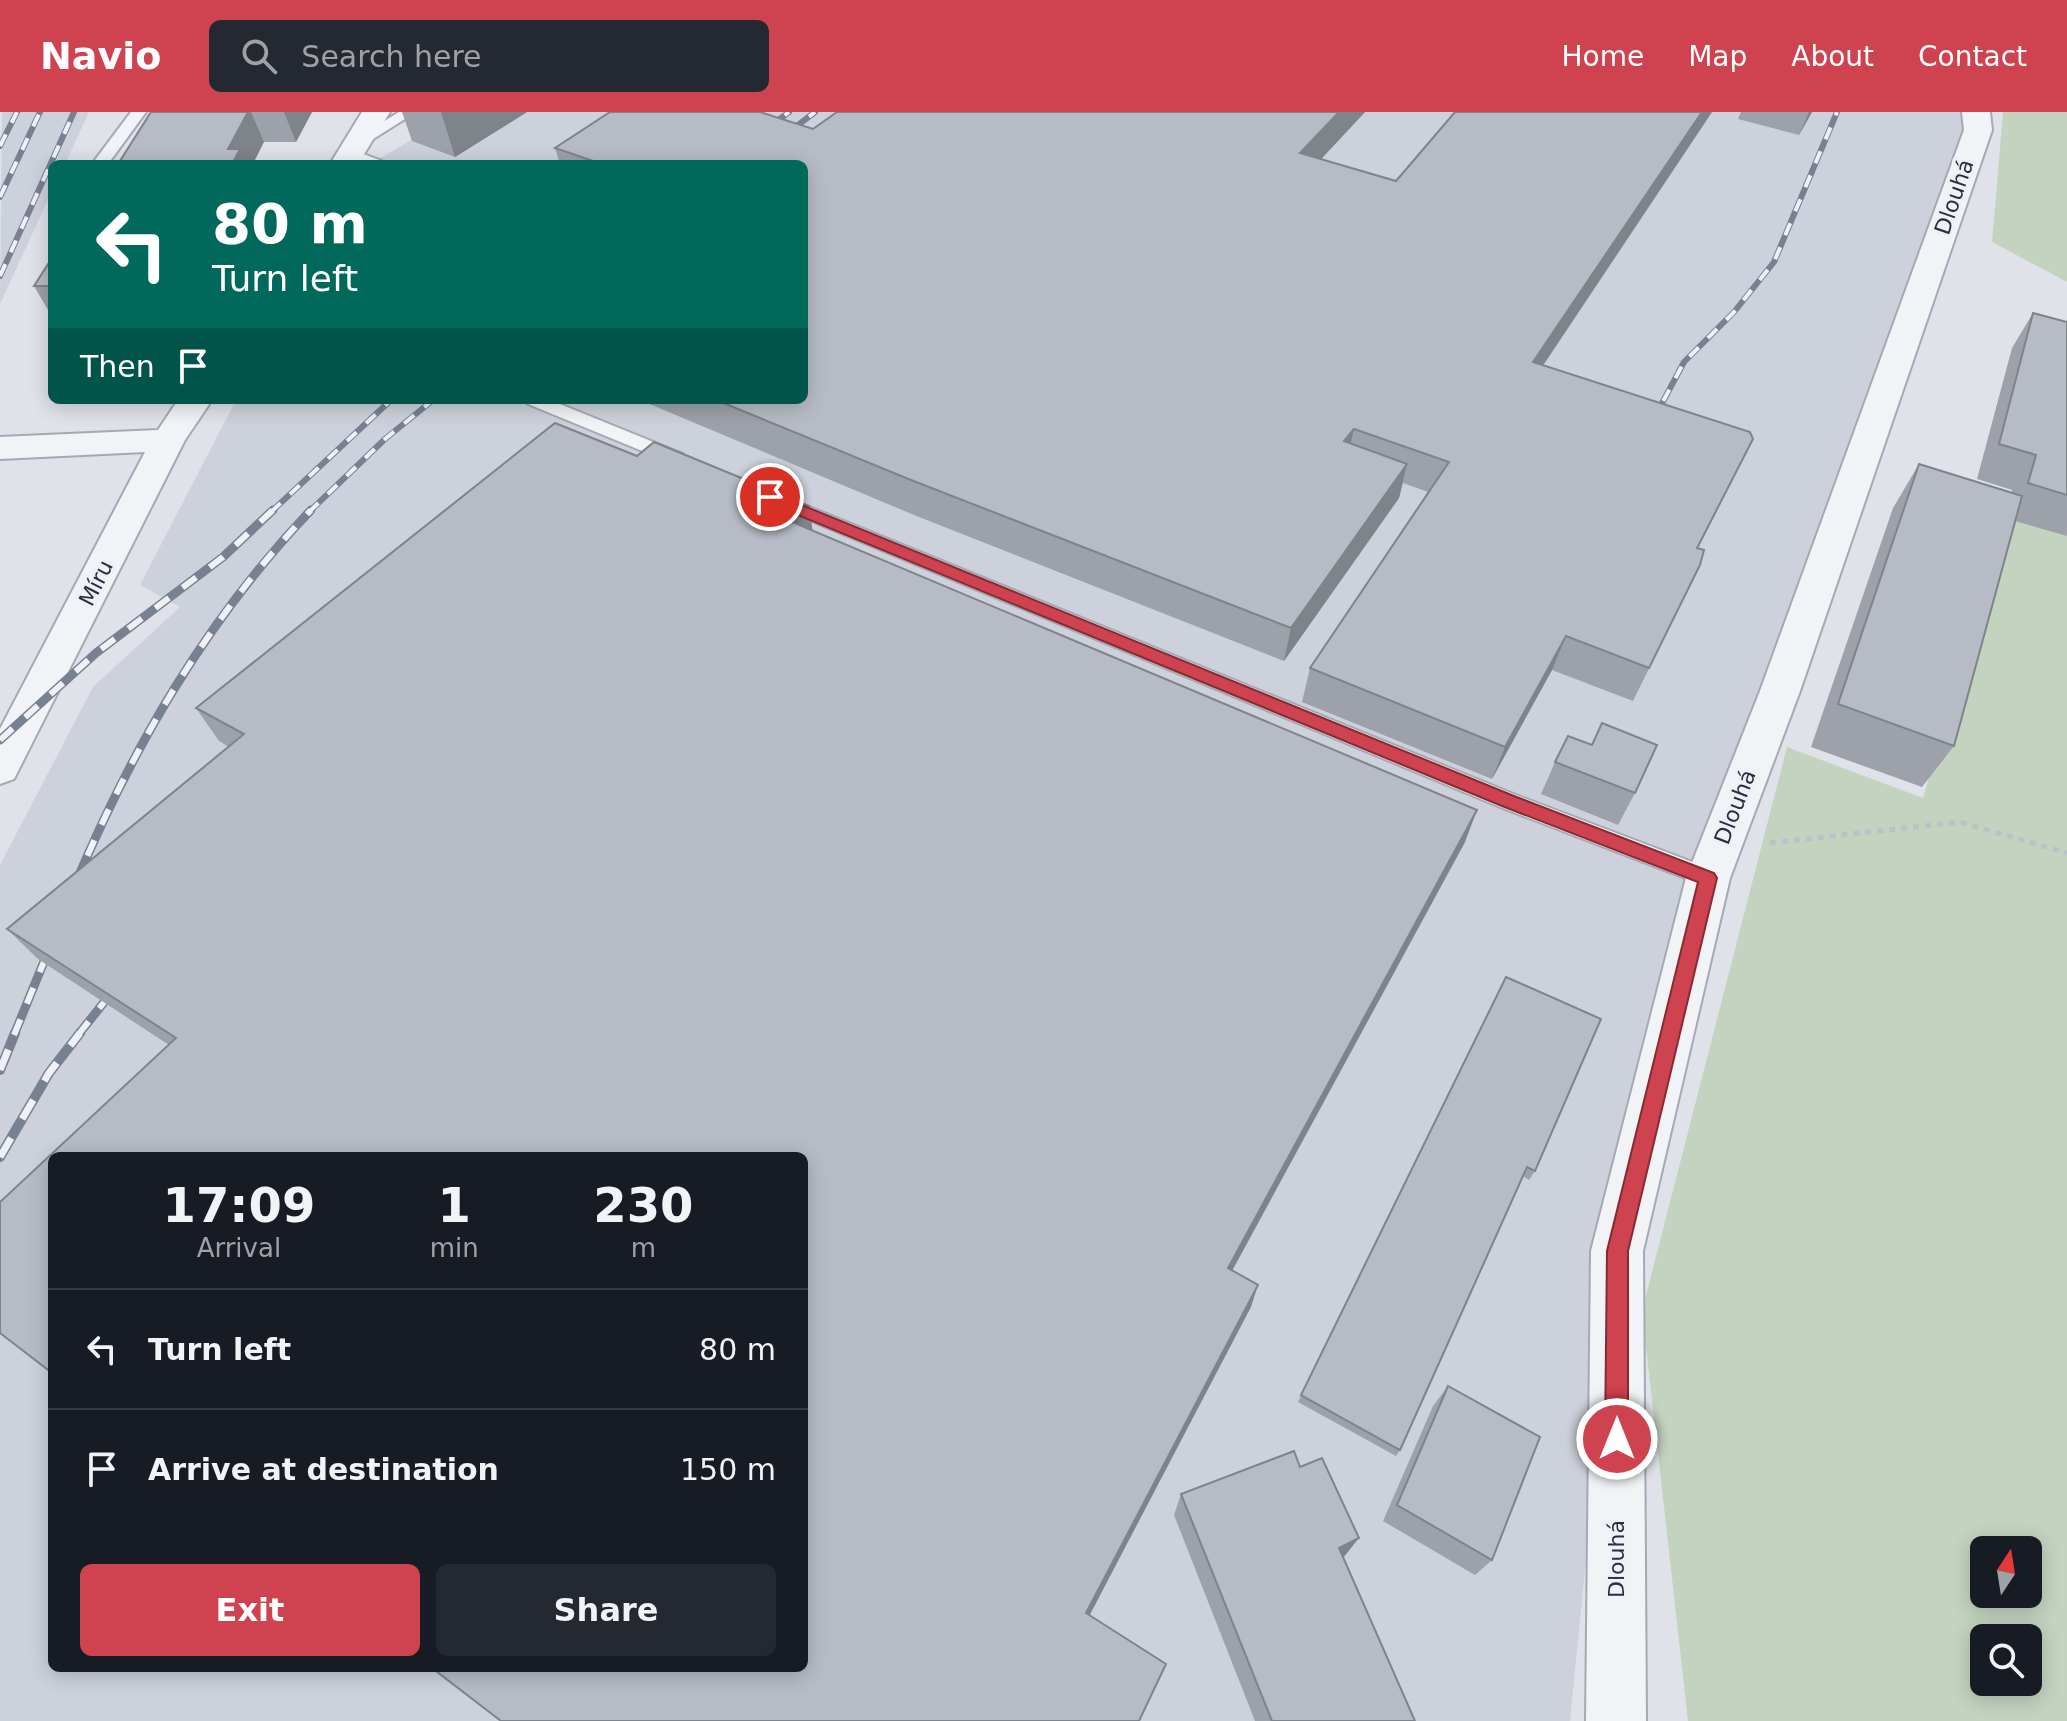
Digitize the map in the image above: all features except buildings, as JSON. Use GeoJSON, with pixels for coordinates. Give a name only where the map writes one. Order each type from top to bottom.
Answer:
{"type":"FeatureCollection","features":[{"type":"Feature","properties":{"kind":"street"},"geometry":{"type":"LineString","coordinates":[[350,154],[376,112]]}},
{"type":"Feature","properties":{"kind":"street","name":"Dlouhá"},"geometry":{"type":"LineString","coordinates":[[1616,1721],[1617,1251],[1713,864],[1780,691],[1978,130],[1976,112]]}},
{"type":"Feature","properties":{"kind":"street","name":"Míru"},"geometry":{"type":"LineString","coordinates":[[0,768],[168,440],[192,404]]}},
{"type":"Feature","properties":{"kind":"street"},"geometry":{"type":"LineString","coordinates":[[0,448],[168,440]]}},
{"type":"Feature","properties":{"kind":"lane"},"geometry":{"type":"LineString","coordinates":[[103,160],[139,112]]}},
{"type":"Feature","properties":{"kind":"lane"},"geometry":{"type":"LineString","coordinates":[[350,154],[409,112]]}},
{"type":"Feature","properties":{"kind":"lane"},"geometry":{"type":"LineString","coordinates":[[544,404],[696,467]]}},
{"type":"Feature","properties":{"kind":"lane"},"geometry":{"type":"LineString","coordinates":[[755,491],[1493,795],[1713,864]]}},
{"type":"Feature","properties":{"kind":"path"},"geometry":{"type":"LineString","coordinates":[[1713,864],[1960,822],[2067,853]]}},
{"type":"Feature","properties":{"kind":"shaded area"},"geometry":{"type":"Polygon","coordinates":[[[2,112],[89,112],[67,160],[48,160],[48,200],[0,304],[2,112]]]}},
{"type":"Feature","properties":{"kind":"shaded area"},"geometry":{"type":"Polygon","coordinates":[[[457,112],[1976,112],[1780,691],[1617,1251],[1570,1721],[0,1721],[0,865],[93,687],[180,607],[140,585],[234,404],[808,404],[808,160],[378,160],[457,112]]]}},
{"type":"Feature","properties":{"kind":"green space"},"geometry":{"type":"Polygon","coordinates":[[[2003,112],[2067,112],[2067,282],[1992,242],[2003,112]]]}},
{"type":"Feature","properties":{"kind":"green space"},"geometry":{"type":"Polygon","coordinates":[[[2007,506],[2067,522],[2067,1721],[1688,1721],[1642,1311],[1787,747],[1923,798],[2007,506]]]}},
{"type":"Feature","properties":{"kind":"railway"},"geometry":{"type":"LineString","coordinates":[[0,146],[17,112]]}},
{"type":"Feature","properties":{"kind":"railway"},"geometry":{"type":"LineString","coordinates":[[0,197],[40,112]]}},
{"type":"Feature","properties":{"kind":"railway"},"geometry":{"type":"LineString","coordinates":[[52,160],[74,112]]}},
{"type":"Feature","properties":{"kind":"railway"},"geometry":{"type":"LineString","coordinates":[[764,131],[789,112]]}},
{"type":"Feature","properties":{"kind":"railway"},"geometry":{"type":"LineString","coordinates":[[752,160],[815,112]]}},
{"type":"Feature","properties":{"kind":"railway"},"geometry":{"type":"LineString","coordinates":[[1651,424],[1684,362],[1734,312],[1774,262],[1837,112]]}},
{"type":"Feature","properties":{"kind":"railway"},"geometry":{"type":"LineString","coordinates":[[0,276],[48,170]]}},
{"type":"Feature","properties":{"kind":"railway"},"geometry":{"type":"LineString","coordinates":[[271,512],[387,404]]}},
{"type":"Feature","properties":{"kind":"railway"},"geometry":{"type":"LineString","coordinates":[[310,511],[385,439],[428,404]]}},
{"type":"Feature","properties":{"kind":"railway"},"geometry":{"type":"LineString","coordinates":[[0,740],[96,653],[223,557],[273,510]]}},
{"type":"Feature","properties":{"kind":"railway"},"geometry":{"type":"LineString","coordinates":[[74,887],[121,785],[175,688],[238,596],[310,511]]}},
{"type":"Feature","properties":{"kind":"railway"},"geometry":{"type":"LineString","coordinates":[[14,1035],[52,942]]}},
{"type":"Feature","properties":{"kind":"railway"},"geometry":{"type":"LineString","coordinates":[[78,1035],[117,986]]}},
{"type":"Feature","properties":{"kind":"railway"},"geometry":{"type":"LineString","coordinates":[[0,1070],[15,1033]]}},
{"type":"Feature","properties":{"kind":"railway"},"geometry":{"type":"LineString","coordinates":[[0,1157],[49,1073],[80,1033]]}},
{"type":"Feature","properties":{"kind":"route"},"geometry":{"type":"LineString","coordinates":[[770,497],[1508,801],[1708,878],[1617,1251],[1617,1439]]}}]}
